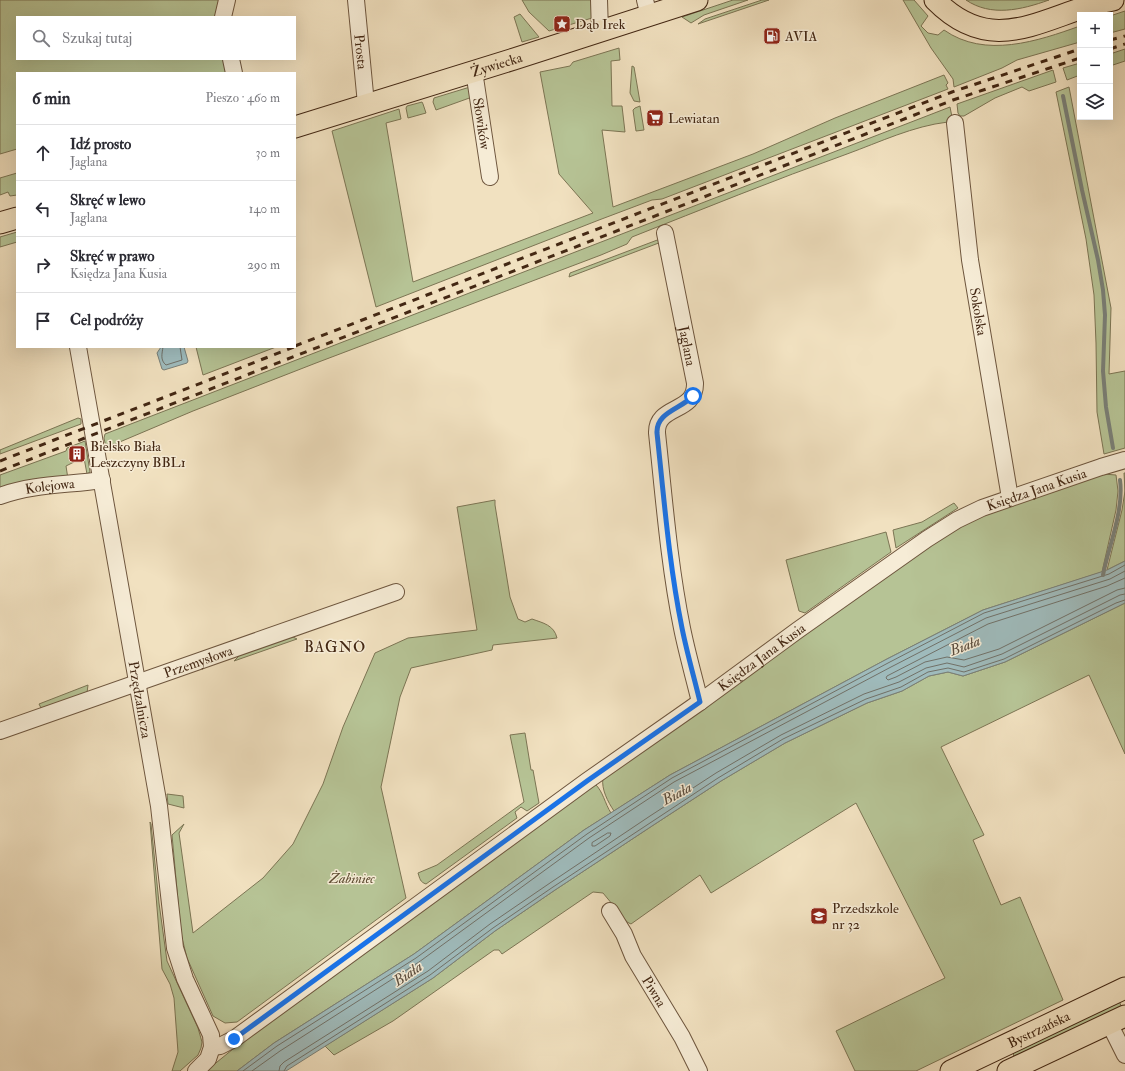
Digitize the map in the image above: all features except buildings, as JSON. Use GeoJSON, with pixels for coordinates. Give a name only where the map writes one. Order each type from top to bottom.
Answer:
{"type":"FeatureCollection","features":[{"type":"Feature","properties":{"kind":"main road","name":"Żywiecka"},"geometry":{"type":"LineString","coordinates":[[296,127],[600,32],[647,8],[697,0]]}},
{"type":"Feature","properties":{"kind":"main road"},"geometry":{"type":"LineString","coordinates":[[940,5],[954,16],[973,26],[998,31],[1014,30],[1043,23],[1106,1]]}},
{"type":"Feature","properties":{"kind":"main road"},"geometry":{"type":"LineString","coordinates":[[0,224],[16,218]]}},
{"type":"Feature","properties":{"kind":"main road","name":"Bystrzańska"},"geometry":{"type":"LineString","coordinates":[[951,1071],[1125,988]]}},
{"type":"Feature","properties":{"kind":"main road","name":"Bystrzańska"},"geometry":{"type":"LineString","coordinates":[[1009,1070],[1117,1019]]}},
{"type":"Feature","properties":{"kind":"main road"},"geometry":{"type":"LineString","coordinates":[[1005,1045],[1009,1070]]}},
{"type":"Feature","properties":{"kind":"street"},"geometry":{"type":"LineString","coordinates":[[224,16],[227,0]]}},
{"type":"Feature","properties":{"kind":"street","name":"Prosta"},"geometry":{"type":"LineString","coordinates":[[356,0],[366,104]]}},
{"type":"Feature","properties":{"kind":"street"},"geometry":{"type":"LineString","coordinates":[[598,0],[600,32]]}},
{"type":"Feature","properties":{"kind":"street"},"geometry":{"type":"LineString","coordinates":[[231,60],[234,72]]}},
{"type":"Feature","properties":{"kind":"street","name":"Słowików"},"geometry":{"type":"LineString","coordinates":[[474,71],[490,176]]}},
{"type":"Feature","properties":{"kind":"street","name":"Sokolska"},"geometry":{"type":"LineString","coordinates":[[955,123],[970,260],[1010,498]]}},
{"type":"Feature","properties":{"kind":"street","name":"Jaglana"},"geometry":{"type":"LineString","coordinates":[[665,233],[695,384],[695,391],[689,401],[662,417],[657,427],[657,433],[674,583],[682,628],[700,702]]}},
{"type":"Feature","properties":{"kind":"street","name":"Przędzalnicza"},"geometry":{"type":"LineString","coordinates":[[78,348],[160,813],[175,948],[185,979],[209,1031],[212,1047]]}},
{"type":"Feature","properties":{"kind":"street","name":"Księdza Jana Kusia"},"geometry":{"type":"LineString","coordinates":[[212,1047],[220,1046],[234,1039],[587,781],[927,539],[957,520],[982,508],[1125,460]]}},
{"type":"Feature","properties":{"kind":"street","name":"Kolejowa"},"geometry":{"type":"LineString","coordinates":[[0,496],[33,487],[102,480]]}},
{"type":"Feature","properties":{"kind":"street","name":"Przemysłowa"},"geometry":{"type":"LineString","coordinates":[[0,731],[396,592]]}},
{"type":"Feature","properties":{"kind":"street","name":"Piwna"},"geometry":{"type":"LineString","coordinates":[[610,911],[624,934],[633,956],[682,1037],[699,1071]]}},
{"type":"Feature","properties":{"kind":"street"},"geometry":{"type":"LineString","coordinates":[[1117,1019],[1125,1055]]}},
{"type":"Feature","properties":{"kind":"street"},"geometry":{"type":"LineString","coordinates":[[196,1071],[208,1060],[212,1047]]}},
{"type":"Feature","properties":{"kind":"green space"},"geometry":{"type":"Polygon","coordinates":[[[0,0],[225,0],[221,16],[16,16],[16,60],[229,60],[232,72],[16,72],[16,149],[0,154],[0,0]]]}},
{"type":"Feature","properties":{"kind":"green space"},"geometry":{"type":"Polygon","coordinates":[[[522,0],[595,0],[592,18],[549,31],[529,12],[522,0]]]}},
{"type":"Feature","properties":{"kind":"green space"},"geometry":{"type":"Polygon","coordinates":[[[733,0],[748,0],[704,15],[691,23],[682,17],[733,0]]]}},
{"type":"Feature","properties":{"kind":"green space"},"geometry":{"type":"Polygon","coordinates":[[[762,0],[769,0],[698,24],[705,19],[762,0]]]}},
{"type":"Feature","properties":{"kind":"green space"},"geometry":{"type":"Polygon","coordinates":[[[903,0],[914,0],[928,16],[921,26],[928,33],[938,35],[944,30],[960,39],[977,44],[994,45],[1029,42],[1077,27],[1077,43],[1017,60],[1002,68],[954,87],[953,79],[931,48],[903,0]]]}},
{"type":"Feature","properties":{"kind":"green space"},"geometry":{"type":"Polygon","coordinates":[[[966,0],[1049,0],[1028,7],[996,10],[986,9],[966,0]]]}},
{"type":"Feature","properties":{"kind":"green space"},"geometry":{"type":"Polygon","coordinates":[[[1125,11],[1125,29],[1113,32],[1113,15],[1125,11]]]}},
{"type":"Feature","properties":{"kind":"green space"},"geometry":{"type":"Polygon","coordinates":[[[520,14],[539,37],[522,42],[514,17],[520,14]]]}},
{"type":"Feature","properties":{"kind":"green space"},"geometry":{"type":"Polygon","coordinates":[[[619,48],[620,60],[611,61],[612,106],[622,106],[625,132],[602,130],[613,207],[753,154],[835,118],[944,75],[948,83],[946,85],[948,89],[662,199],[652,200],[599,220],[376,307],[332,131],[399,109],[401,119],[386,123],[413,282],[593,213],[559,174],[540,72],[570,66],[573,62],[619,48]]]}},
{"type":"Feature","properties":{"kind":"green space"},"geometry":{"type":"Polygon","coordinates":[[[1125,49],[1125,61],[1113,65],[1113,53],[1125,49]]]}},
{"type":"Feature","properties":{"kind":"green space"},"geometry":{"type":"Polygon","coordinates":[[[1077,64],[1077,76],[1067,80],[1063,68],[1077,64]]]}},
{"type":"Feature","properties":{"kind":"green space"},"geometry":{"type":"Polygon","coordinates":[[[632,66],[634,67],[640,102],[634,101],[630,93],[632,66]]]}},
{"type":"Feature","properties":{"kind":"green space"},"geometry":{"type":"Polygon","coordinates":[[[1053,70],[1056,82],[1029,91],[1022,87],[995,98],[964,116],[960,116],[958,113],[957,104],[1053,70]]]}},
{"type":"Feature","properties":{"kind":"green space"},"geometry":{"type":"Polygon","coordinates":[[[470,87],[475,96],[436,110],[433,102],[434,98],[470,87]]]}},
{"type":"Feature","properties":{"kind":"green space"},"geometry":{"type":"Polygon","coordinates":[[[1069,87],[1111,308],[1109,374],[1125,371],[1125,448],[1104,454],[1097,412],[1094,295],[1086,239],[1056,92],[1069,87]]]}},
{"type":"Feature","properties":{"kind":"green space"},"geometry":{"type":"Polygon","coordinates":[[[422,102],[426,113],[408,118],[407,106],[422,102]]]}},
{"type":"Feature","properties":{"kind":"green space"},"geometry":{"type":"Polygon","coordinates":[[[640,106],[644,130],[636,131],[633,110],[640,106]]]}},
{"type":"Feature","properties":{"kind":"green space"},"geometry":{"type":"Polygon","coordinates":[[[950,107],[952,117],[948,122],[922,127],[897,135],[793,174],[632,237],[627,244],[601,255],[316,363],[193,411],[115,444],[108,445],[105,443],[105,434],[950,107]]]}},
{"type":"Feature","properties":{"kind":"green space"},"geometry":{"type":"Polygon","coordinates":[[[16,173],[16,195],[10,196],[8,192],[0,195],[0,178],[16,173]]]}},
{"type":"Feature","properties":{"kind":"green space"},"geometry":{"type":"Polygon","coordinates":[[[16,232],[16,242],[0,247],[0,237],[16,232]]]}},
{"type":"Feature","properties":{"kind":"green space"},"geometry":{"type":"Polygon","coordinates":[[[660,239],[664,241],[569,277],[570,273],[660,239]]]}},
{"type":"Feature","properties":{"kind":"green space"},"geometry":{"type":"Polygon","coordinates":[[[196,348],[273,348],[203,375],[196,348]]]}},
{"type":"Feature","properties":{"kind":"green space"},"geometry":{"type":"Polygon","coordinates":[[[78,418],[81,419],[81,424],[0,454],[0,450],[78,418]]]}},
{"type":"Feature","properties":{"kind":"green space"},"geometry":{"type":"Polygon","coordinates":[[[85,441],[90,472],[87,474],[80,447],[70,451],[74,462],[66,466],[68,479],[0,492],[0,475],[66,451],[67,448],[85,441]]]}},
{"type":"Feature","properties":{"kind":"green space"},"geometry":{"type":"Polygon","coordinates":[[[1103,474],[1116,475],[1118,491],[1116,510],[1102,572],[983,610],[887,659],[670,775],[614,811],[607,800],[604,791],[603,778],[931,544],[961,526],[987,513],[1103,474]]]}},
{"type":"Feature","properties":{"kind":"green space"},"geometry":{"type":"Polygon","coordinates":[[[1125,491],[1125,561],[1107,570],[1122,510],[1125,491]]]}},
{"type":"Feature","properties":{"kind":"green space","name":"Żabiniec"},"geometry":{"type":"Polygon","coordinates":[[[495,500],[510,597],[518,619],[525,622],[532,619],[544,623],[551,627],[557,638],[493,645],[492,650],[411,668],[400,697],[381,787],[406,898],[237,1022],[225,1023],[213,1016],[187,958],[181,934],[172,835],[184,824],[179,833],[193,933],[263,878],[293,844],[323,784],[343,727],[375,653],[408,638],[477,630],[457,507],[495,500]]]}},
{"type":"Feature","properties":{"kind":"green space"},"geometry":{"type":"Polygon","coordinates":[[[954,503],[958,508],[896,548],[893,530],[922,522],[954,503]]]}},
{"type":"Feature","properties":{"kind":"green space"},"geometry":{"type":"Polygon","coordinates":[[[886,532],[891,552],[805,613],[799,611],[786,560],[886,532]]]}},
{"type":"Feature","properties":{"kind":"green space"},"geometry":{"type":"Polygon","coordinates":[[[1125,603],[1125,754],[1089,675],[941,747],[984,835],[973,840],[1001,905],[1020,897],[1063,1000],[916,1071],[855,1071],[836,1031],[945,978],[856,803],[711,893],[700,875],[631,924],[627,922],[603,893],[593,892],[502,954],[499,950],[494,950],[393,1021],[334,1055],[325,1046],[433,978],[495,931],[655,824],[721,781],[785,743],[867,703],[902,691],[929,676],[948,672],[963,676],[1005,662],[1125,603]]]}},
{"type":"Feature","properties":{"kind":"green space"},"geometry":{"type":"Polygon","coordinates":[[[285,637],[293,637],[297,639],[234,661],[242,653],[285,637]]]}},
{"type":"Feature","properties":{"kind":"green space"},"geometry":{"type":"Polygon","coordinates":[[[88,685],[87,693],[46,709],[41,708],[39,704],[88,685]]]}},
{"type":"Feature","properties":{"kind":"green space"},"geometry":{"type":"Polygon","coordinates":[[[525,733],[531,770],[533,770],[539,803],[527,811],[521,807],[515,812],[517,818],[426,884],[422,882],[418,873],[437,865],[524,802],[510,735],[525,733]]]}},
{"type":"Feature","properties":{"kind":"green space"},"geometry":{"type":"Polygon","coordinates":[[[595,784],[600,790],[611,813],[584,830],[414,954],[274,1043],[237,1071],[206,1071],[238,1045],[595,784]]]}},
{"type":"Feature","properties":{"kind":"green space"},"geometry":{"type":"Polygon","coordinates":[[[167,794],[183,796],[184,808],[168,804],[167,794]]]}},
{"type":"Feature","properties":{"kind":"green space"},"geometry":{"type":"Polygon","coordinates":[[[150,822],[167,961],[198,1028],[202,1042],[198,1055],[180,1071],[172,1071],[178,1052],[174,998],[170,984],[162,969],[150,822]]]}},
{"type":"Feature","properties":{"kind":"green space"},"geometry":{"type":"Polygon","coordinates":[[[1119,1001],[1122,1008],[1014,1059],[1013,1051],[1119,1001]]]}},
{"type":"Feature","properties":{"kind":"water"},"geometry":{"type":"Polygon","coordinates":[[[160,348],[184,348],[188,361],[187,363],[164,370],[162,369],[157,353],[160,348]]]}},
{"type":"Feature","properties":{"kind":"water","name":"Biała"},"geometry":{"type":"Polygon","coordinates":[[[1125,561],[1125,603],[1005,662],[963,676],[948,672],[929,676],[902,691],[867,703],[785,743],[721,781],[655,824],[495,931],[433,978],[286,1071],[237,1071],[274,1043],[414,954],[584,830],[670,775],[887,659],[983,610],[1107,570],[1125,561]]]}},
{"type":"Feature","properties":{"kind":"waterway"},"geometry":{"type":"LineString","coordinates":[[1063,96],[1103,290],[1105,315],[1103,371],[1106,407],[1113,448]]}},
{"type":"Feature","properties":{"kind":"waterway"},"geometry":{"type":"LineString","coordinates":[[1103,575],[1118,515],[1121,491],[1120,480]]}},
{"type":"Feature","properties":{"kind":"railway"},"geometry":{"type":"LineString","coordinates":[[1113,39],[1125,36]]}},
{"type":"Feature","properties":{"kind":"railway"},"geometry":{"type":"LineString","coordinates":[[1113,48],[1125,44]]}},
{"type":"Feature","properties":{"kind":"railway"},"geometry":{"type":"LineString","coordinates":[[296,346],[952,92],[1077,50]]}},
{"type":"Feature","properties":{"kind":"railway"},"geometry":{"type":"LineString","coordinates":[[0,471],[953,100],[1077,59]]}},
{"type":"Feature","properties":{"kind":"railway"},"geometry":{"type":"LineString","coordinates":[[0,461],[291,348]]}},
{"type":"Feature","properties":{"kind":"place","name":"Dąb Irek"},"geometry":{"type":"Point","coordinates":[562,24]}},
{"type":"Feature","properties":{"kind":"place","name":"AVIA"},"geometry":{"type":"Point","coordinates":[772,36]}},
{"type":"Feature","properties":{"kind":"place","name":"Lewiatan"},"geometry":{"type":"Point","coordinates":[655,118]}},
{"type":"Feature","properties":{"kind":"place","name":"Bielsko Biała Leszczyny BBL1"},"geometry":{"type":"Point","coordinates":[77,454]}},
{"type":"Feature","properties":{"kind":"place","name":"Przedszkole nr 32"},"geometry":{"type":"Point","coordinates":[819,916]}},
{"type":"Feature","properties":{"kind":"district","name":"BAGNO"},"geometry":{"type":"Point","coordinates":[335,647]}},
{"type":"Feature","properties":{"kind":"route"},"geometry":{"type":"LineString","coordinates":[[234,1039],[587,781],[700,702],[682,628],[674,583],[657,433],[657,427],[662,417],[689,401],[693,396]]}}]}
